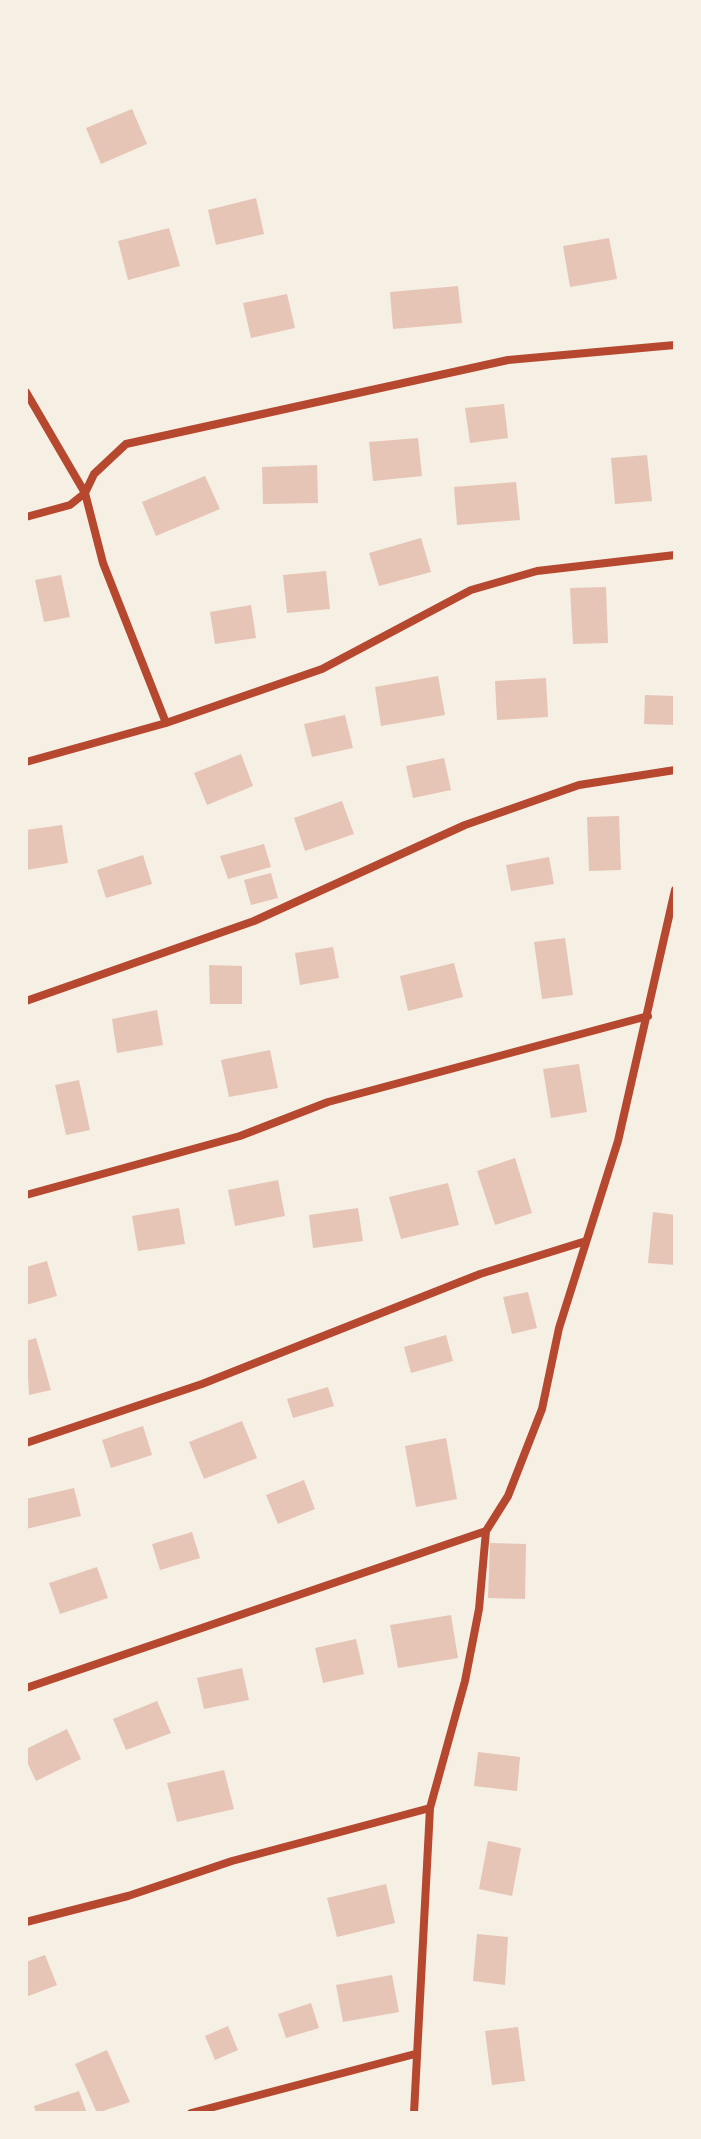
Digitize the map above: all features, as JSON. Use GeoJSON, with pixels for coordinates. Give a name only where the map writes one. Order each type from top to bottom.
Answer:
{"type":"FeatureCollection","features":[{"type":"Feature","properties":{"kind":"street"},"geometry":{"type":"LineString","coordinates":[[26,517],[70,505],[85,493],[94,474],[126,444],[508,360],[675,345]]}},
{"type":"Feature","properties":{"kind":"street"},"geometry":{"type":"LineString","coordinates":[[26,392],[85,493],[103,563],[166,723]]}},
{"type":"Feature","properties":{"kind":"street"},"geometry":{"type":"LineString","coordinates":[[26,762],[166,723],[322,669],[471,590],[537,571],[675,555]]}},
{"type":"Feature","properties":{"kind":"street"},"geometry":{"type":"LineString","coordinates":[[26,1001],[254,921],[465,825],[579,785],[675,770]]}},
{"type":"Feature","properties":{"kind":"street"},"geometry":{"type":"LineString","coordinates":[[414,2113],[430,1808],[465,1681],[479,1609],[486,1531],[508,1496],[542,1409],[559,1328],[618,1141],[675,890]]}},
{"type":"Feature","properties":{"kind":"street"},"geometry":{"type":"LineString","coordinates":[[26,1195],[240,1136],[328,1102],[648,1016]]}},
{"type":"Feature","properties":{"kind":"street"},"geometry":{"type":"LineString","coordinates":[[26,1443],[202,1384],[480,1274],[586,1241]]}},
{"type":"Feature","properties":{"kind":"street"},"geometry":{"type":"LineString","coordinates":[[26,1688],[486,1531]]}},
{"type":"Feature","properties":{"kind":"street"},"geometry":{"type":"LineString","coordinates":[[26,1922],[128,1896],[232,1861],[430,1808]]}},
{"type":"Feature","properties":{"kind":"street"},"geometry":{"type":"LineString","coordinates":[[191,2113],[415,2054]]}},
{"type":"Feature","properties":{"kind":"building"},"geometry":{"type":"Polygon","coordinates":[[[132,109],[147,144],[101,164],[86,128],[132,109]]]}},
{"type":"Feature","properties":{"kind":"building"},"geometry":{"type":"Polygon","coordinates":[[[256,198],[264,234],[216,245],[208,210],[256,198]]]}},
{"type":"Feature","properties":{"kind":"building"},"geometry":{"type":"Polygon","coordinates":[[[169,228],[180,266],[128,280],[118,241],[169,228]]]}},
{"type":"Feature","properties":{"kind":"building"},"geometry":{"type":"Polygon","coordinates":[[[609,238],[617,279],[570,287],[563,246],[609,238]]]}},
{"type":"Feature","properties":{"kind":"building"},"geometry":{"type":"Polygon","coordinates":[[[458,286],[462,323],[393,329],[390,292],[458,286]]]}},
{"type":"Feature","properties":{"kind":"building"},"geometry":{"type":"Polygon","coordinates":[[[287,294],[295,328],[251,338],[243,303],[287,294]]]}},
{"type":"Feature","properties":{"kind":"building"},"geometry":{"type":"Polygon","coordinates":[[[504,404],[508,438],[470,443],[465,408],[504,404]]]}},
{"type":"Feature","properties":{"kind":"building"},"geometry":{"type":"Polygon","coordinates":[[[418,438],[422,476],[373,481],[369,442],[418,438]]]}},
{"type":"Feature","properties":{"kind":"building"},"geometry":{"type":"Polygon","coordinates":[[[647,455],[652,501],[615,504],[611,458],[647,455]]]}},
{"type":"Feature","properties":{"kind":"building"},"geometry":{"type":"Polygon","coordinates":[[[317,465],[318,503],[263,504],[262,467],[317,465]]]}},
{"type":"Feature","properties":{"kind":"building"},"geometry":{"type":"Polygon","coordinates":[[[205,476],[220,509],[156,536],[142,502],[205,476]]]}},
{"type":"Feature","properties":{"kind":"building"},"geometry":{"type":"Polygon","coordinates":[[[516,482],[520,520],[457,525],[454,487],[516,482]]]}},
{"type":"Feature","properties":{"kind":"building"},"geometry":{"type":"Polygon","coordinates":[[[421,538],[431,572],[379,586],[369,553],[421,538]]]}},
{"type":"Feature","properties":{"kind":"building"},"geometry":{"type":"Polygon","coordinates":[[[326,571],[330,609],[287,613],[283,575],[326,571]]]}},
{"type":"Feature","properties":{"kind":"building"},"geometry":{"type":"Polygon","coordinates":[[[61,575],[70,617],[44,622],[35,580],[61,575]]]}},
{"type":"Feature","properties":{"kind":"building"},"geometry":{"type":"Polygon","coordinates":[[[606,587],[608,643],[573,644],[570,588],[606,587]]]}},
{"type":"Feature","properties":{"kind":"building"},"geometry":{"type":"Polygon","coordinates":[[[251,605],[256,638],[215,644],[210,612],[251,605]]]}},
{"type":"Feature","properties":{"kind":"building"},"geometry":{"type":"Polygon","coordinates":[[[438,676],[445,715],[381,726],[375,687],[438,676]]]}},
{"type":"Feature","properties":{"kind":"building"},"geometry":{"type":"Polygon","coordinates":[[[546,678],[548,717],[497,720],[495,681],[546,678]]]}},
{"type":"Feature","properties":{"kind":"building"},"geometry":{"type":"Polygon","coordinates":[[[645,695],[675,696],[675,725],[644,724],[645,695]]]}},
{"type":"Feature","properties":{"kind":"building"},"geometry":{"type":"Polygon","coordinates":[[[345,715],[353,748],[312,757],[304,724],[345,715]]]}},
{"type":"Feature","properties":{"kind":"building"},"geometry":{"type":"Polygon","coordinates":[[[241,754],[253,786],[207,805],[194,773],[241,754]]]}},
{"type":"Feature","properties":{"kind":"building"},"geometry":{"type":"Polygon","coordinates":[[[444,758],[451,790],[413,798],[406,766],[444,758]]]}},
{"type":"Feature","properties":{"kind":"building"},"geometry":{"type":"Polygon","coordinates":[[[342,801],[354,834],[305,851],[294,818],[342,801]]]}},
{"type":"Feature","properties":{"kind":"building"},"geometry":{"type":"Polygon","coordinates":[[[619,816],[621,870],[589,871],[587,817],[619,816]]]}},
{"type":"Feature","properties":{"kind":"building"},"geometry":{"type":"Polygon","coordinates":[[[62,825],[68,863],[26,870],[26,830],[62,825]]]}},
{"type":"Feature","properties":{"kind":"building"},"geometry":{"type":"Polygon","coordinates":[[[264,844],[271,867],[228,879],[220,856],[264,844]]]}},
{"type":"Feature","properties":{"kind":"building"},"geometry":{"type":"Polygon","coordinates":[[[143,855],[152,884],[106,898],[97,870],[143,855]]]}},
{"type":"Feature","properties":{"kind":"building"},"geometry":{"type":"Polygon","coordinates":[[[549,857],[554,884],[511,891],[506,865],[549,857]]]}},
{"type":"Feature","properties":{"kind":"building"},"geometry":{"type":"Polygon","coordinates":[[[271,873],[278,898],[251,905],[244,880],[271,873]]]}},
{"type":"Feature","properties":{"kind":"building"},"geometry":{"type":"Polygon","coordinates":[[[565,938],[573,995],[542,999],[534,942],[565,938]]]}},
{"type":"Feature","properties":{"kind":"building"},"geometry":{"type":"Polygon","coordinates":[[[333,947],[339,978],[300,985],[295,953],[333,947]]]}},
{"type":"Feature","properties":{"kind":"building"},"geometry":{"type":"Polygon","coordinates":[[[454,963],[463,997],[408,1011],[400,976],[454,963]]]}},
{"type":"Feature","properties":{"kind":"building"},"geometry":{"type":"Polygon","coordinates":[[[209,965],[242,966],[242,1004],[210,1004],[209,965]]]}},
{"type":"Feature","properties":{"kind":"building"},"geometry":{"type":"Polygon","coordinates":[[[157,1010],[163,1045],[117,1053],[112,1019],[157,1010]]]}},
{"type":"Feature","properties":{"kind":"building"},"geometry":{"type":"Polygon","coordinates":[[[270,1050],[278,1088],[229,1097],[221,1060],[270,1050]]]}},
{"type":"Feature","properties":{"kind":"building"},"geometry":{"type":"Polygon","coordinates":[[[579,1064],[587,1112],[551,1118],[543,1069],[579,1064]]]}},
{"type":"Feature","properties":{"kind":"building"},"geometry":{"type":"Polygon","coordinates":[[[79,1080],[90,1130],[66,1135],[55,1085],[79,1080]]]}},
{"type":"Feature","properties":{"kind":"building"},"geometry":{"type":"Polygon","coordinates":[[[515,1158],[532,1213],[495,1225],[477,1171],[515,1158]]]}},
{"type":"Feature","properties":{"kind":"building"},"geometry":{"type":"Polygon","coordinates":[[[278,1180],[285,1216],[235,1226],[228,1190],[278,1180]]]}},
{"type":"Feature","properties":{"kind":"building"},"geometry":{"type":"Polygon","coordinates":[[[448,1183],[459,1225],[401,1239],[389,1197],[448,1183]]]}},
{"type":"Feature","properties":{"kind":"building"},"geometry":{"type":"Polygon","coordinates":[[[179,1208],[185,1244],[138,1251],[132,1216],[179,1208]]]}},
{"type":"Feature","properties":{"kind":"building"},"geometry":{"type":"Polygon","coordinates":[[[358,1208],[363,1241],[313,1248],[309,1215],[358,1208]]]}},
{"type":"Feature","properties":{"kind":"building"},"geometry":{"type":"Polygon","coordinates":[[[653,1212],[675,1215],[675,1265],[648,1263],[653,1212]]]}},
{"type":"Feature","properties":{"kind":"building"},"geometry":{"type":"Polygon","coordinates":[[[47,1261],[57,1296],[26,1305],[26,1267],[47,1261]]]}},
{"type":"Feature","properties":{"kind":"building"},"geometry":{"type":"Polygon","coordinates":[[[528,1292],[537,1328],[512,1334],[503,1297],[528,1292]]]}},
{"type":"Feature","properties":{"kind":"building"},"geometry":{"type":"Polygon","coordinates":[[[446,1335],[453,1361],[411,1373],[404,1347],[446,1335]]]}},
{"type":"Feature","properties":{"kind":"building"},"geometry":{"type":"Polygon","coordinates":[[[36,1338],[51,1390],[29,1395],[26,1341],[36,1338]]]}},
{"type":"Feature","properties":{"kind":"building"},"geometry":{"type":"Polygon","coordinates":[[[328,1387],[334,1406],[293,1418],[287,1399],[328,1387]]]}},
{"type":"Feature","properties":{"kind":"building"},"geometry":{"type":"Polygon","coordinates":[[[242,1421],[257,1458],[204,1479],[189,1442],[242,1421]]]}},
{"type":"Feature","properties":{"kind":"building"},"geometry":{"type":"Polygon","coordinates":[[[143,1426],[152,1455],[111,1468],[102,1440],[143,1426]]]}},
{"type":"Feature","properties":{"kind":"building"},"geometry":{"type":"Polygon","coordinates":[[[446,1438],[457,1499],[416,1507],[405,1446],[446,1438]]]}},
{"type":"Feature","properties":{"kind":"building"},"geometry":{"type":"Polygon","coordinates":[[[304,1480],[315,1509],[278,1524],[266,1495],[304,1480]]]}},
{"type":"Feature","properties":{"kind":"building"},"geometry":{"type":"Polygon","coordinates":[[[74,1488],[81,1516],[26,1529],[26,1499],[74,1488]]]}},
{"type":"Feature","properties":{"kind":"building"},"geometry":{"type":"Polygon","coordinates":[[[192,1532],[200,1558],[160,1570],[152,1544],[192,1532]]]}},
{"type":"Feature","properties":{"kind":"building"},"geometry":{"type":"Polygon","coordinates":[[[490,1543],[526,1544],[525,1599],[488,1598],[490,1543]]]}},
{"type":"Feature","properties":{"kind":"building"},"geometry":{"type":"Polygon","coordinates":[[[97,1567],[108,1598],[60,1614],[49,1583],[97,1567]]]}},
{"type":"Feature","properties":{"kind":"building"},"geometry":{"type":"Polygon","coordinates":[[[451,1615],[458,1658],[398,1668],[390,1625],[451,1615]]]}},
{"type":"Feature","properties":{"kind":"building"},"geometry":{"type":"Polygon","coordinates":[[[356,1639],[364,1674],[323,1683],[315,1648],[356,1639]]]}},
{"type":"Feature","properties":{"kind":"building"},"geometry":{"type":"Polygon","coordinates":[[[242,1668],[249,1700],[204,1709],[197,1678],[242,1668]]]}},
{"type":"Feature","properties":{"kind":"building"},"geometry":{"type":"Polygon","coordinates":[[[157,1701],[171,1733],[126,1750],[113,1719],[157,1701]]]}},
{"type":"Feature","properties":{"kind":"building"},"geometry":{"type":"Polygon","coordinates":[[[67,1729],[81,1759],[36,1781],[26,1760],[26,1749],[67,1729]]]}},
{"type":"Feature","properties":{"kind":"building"},"geometry":{"type":"Polygon","coordinates":[[[478,1752],[520,1757],[517,1791],[474,1786],[478,1752]]]}},
{"type":"Feature","properties":{"kind":"building"},"geometry":{"type":"Polygon","coordinates":[[[224,1770],[234,1809],[177,1822],[167,1783],[224,1770]]]}},
{"type":"Feature","properties":{"kind":"building"},"geometry":{"type":"Polygon","coordinates":[[[488,1841],[521,1848],[512,1896],[479,1889],[488,1841]]]}},
{"type":"Feature","properties":{"kind":"building"},"geometry":{"type":"Polygon","coordinates":[[[386,1884],[395,1923],[337,1937],[327,1898],[386,1884]]]}},
{"type":"Feature","properties":{"kind":"building"},"geometry":{"type":"Polygon","coordinates":[[[477,1934],[508,1937],[505,1985],[473,1981],[477,1934]]]}},
{"type":"Feature","properties":{"kind":"building"},"geometry":{"type":"Polygon","coordinates":[[[45,1955],[57,1985],[26,1997],[26,1962],[45,1955]]]}},
{"type":"Feature","properties":{"kind":"building"},"geometry":{"type":"Polygon","coordinates":[[[392,1975],[399,2012],[343,2022],[336,1985],[392,1975]]]}},
{"type":"Feature","properties":{"kind":"building"},"geometry":{"type":"Polygon","coordinates":[[[311,2003],[319,2028],[286,2038],[278,2014],[311,2003]]]}},
{"type":"Feature","properties":{"kind":"building"},"geometry":{"type":"Polygon","coordinates":[[[228,2026],[238,2050],[215,2060],[205,2036],[228,2026]]]}},
{"type":"Feature","properties":{"kind":"building"},"geometry":{"type":"Polygon","coordinates":[[[518,2027],[525,2081],[492,2085],[485,2031],[518,2027]]]}},
{"type":"Feature","properties":{"kind":"building"},"geometry":{"type":"Polygon","coordinates":[[[107,2050],[130,2102],[97,2113],[75,2064],[107,2050]]]}},
{"type":"Feature","properties":{"kind":"building"},"geometry":{"type":"Polygon","coordinates":[[[79,2091],[87,2113],[36,2113],[34,2106],[79,2091]]]}}]}
